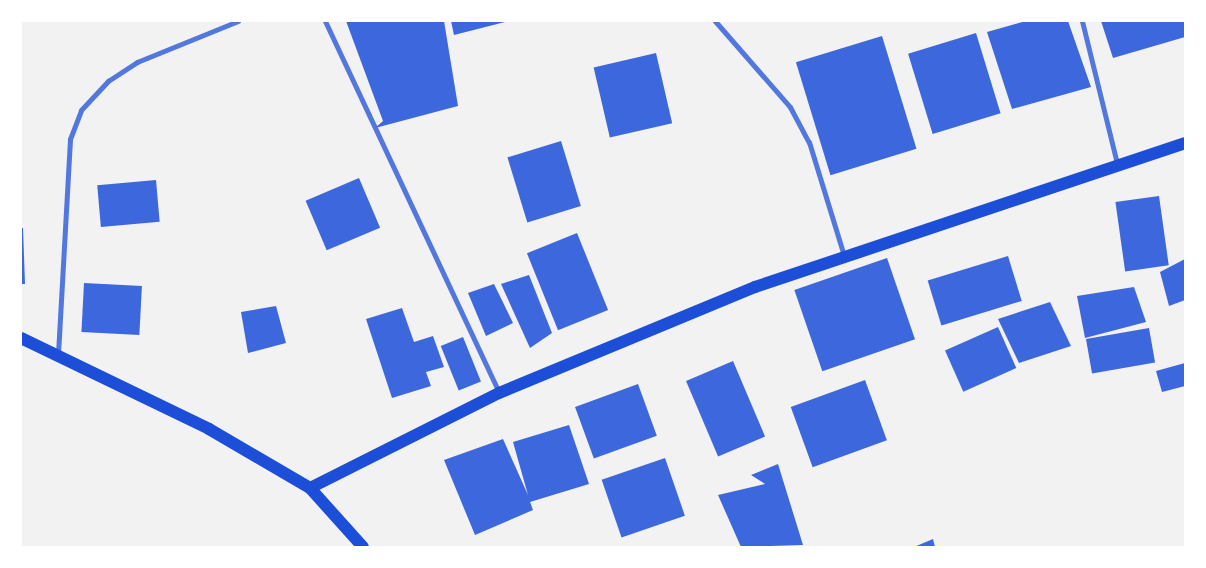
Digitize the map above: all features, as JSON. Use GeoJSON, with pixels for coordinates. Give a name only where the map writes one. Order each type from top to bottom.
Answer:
{"type":"FeatureCollection","features":[{"type":"Feature","properties":{"kind":"main road"},"geometry":{"type":"LineString","coordinates":[[310,488],[499,393],[844,256],[1185,143]]}},
{"type":"Feature","properties":{"kind":"main road"},"geometry":{"type":"LineString","coordinates":[[21,338],[58,354],[210,429],[310,488],[363,547]]}},
{"type":"Feature","properties":{"kind":"street"},"geometry":{"type":"LineString","coordinates":[[58,354],[70,139],[81,110],[108,81],[137,62],[238,21]]}},
{"type":"Feature","properties":{"kind":"street"},"geometry":{"type":"LineString","coordinates":[[325,21],[499,393]]}},
{"type":"Feature","properties":{"kind":"street"},"geometry":{"type":"LineString","coordinates":[[715,21],[794,116],[808,142],[844,256]]}},
{"type":"Feature","properties":{"kind":"street"},"geometry":{"type":"LineString","coordinates":[[1082,21],[1117,165]]}},
{"type":"Feature","properties":{"kind":"building"},"geometry":{"type":"Polygon","coordinates":[[[346,21],[444,21],[458,106],[375,128],[383,121],[346,21]]]}},
{"type":"Feature","properties":{"kind":"building"},"geometry":{"type":"Polygon","coordinates":[[[451,21],[505,21],[505,22],[454,35],[451,21]]]}},
{"type":"Feature","properties":{"kind":"building"},"geometry":{"type":"Polygon","coordinates":[[[1026,21],[1068,21],[1091,87],[1012,109],[987,32],[1026,21]]]}},
{"type":"Feature","properties":{"kind":"building"},"geometry":{"type":"Polygon","coordinates":[[[1101,21],[1185,21],[1185,37],[1113,58],[1101,21]]]}},
{"type":"Feature","properties":{"kind":"building"},"geometry":{"type":"Polygon","coordinates":[[[976,33],[1001,113],[933,134],[908,54],[976,33]]]}},
{"type":"Feature","properties":{"kind":"building"},"geometry":{"type":"Polygon","coordinates":[[[882,36],[916,149],[830,175],[796,62],[882,36]]]}},
{"type":"Feature","properties":{"kind":"building"},"geometry":{"type":"Polygon","coordinates":[[[656,53],[672,123],[610,138],[594,67],[656,53]]]}},
{"type":"Feature","properties":{"kind":"building"},"geometry":{"type":"Polygon","coordinates":[[[561,141],[581,206],[527,222],[507,157],[561,141]]]}},
{"type":"Feature","properties":{"kind":"building"},"geometry":{"type":"Polygon","coordinates":[[[359,178],[380,228],[327,250],[306,201],[359,178]]]}},
{"type":"Feature","properties":{"kind":"building"},"geometry":{"type":"Polygon","coordinates":[[[156,180],[160,222],[101,227],[97,185],[156,180]]]}},
{"type":"Feature","properties":{"kind":"building"},"geometry":{"type":"Polygon","coordinates":[[[1159,196],[1169,265],[1125,271],[1115,202],[1159,196]]]}},
{"type":"Feature","properties":{"kind":"building"},"geometry":{"type":"Polygon","coordinates":[[[21,228],[23,228],[25,284],[21,284],[21,228]]]}},
{"type":"Feature","properties":{"kind":"building"},"geometry":{"type":"Polygon","coordinates":[[[577,233],[608,310],[558,330],[527,253],[577,233]]]}},
{"type":"Feature","properties":{"kind":"building"},"geometry":{"type":"Polygon","coordinates":[[[1008,256],[1022,301],[941,326],[928,281],[1008,256]]]}},
{"type":"Feature","properties":{"kind":"building"},"geometry":{"type":"Polygon","coordinates":[[[887,258],[915,339],[822,371],[794,290],[887,258]]]}},
{"type":"Feature","properties":{"kind":"building"},"geometry":{"type":"Polygon","coordinates":[[[1185,259],[1185,300],[1169,306],[1160,272],[1185,259]]]}},
{"type":"Feature","properties":{"kind":"building"},"geometry":{"type":"Polygon","coordinates":[[[529,275],[552,333],[530,348],[501,284],[529,275]]]}},
{"type":"Feature","properties":{"kind":"building"},"geometry":{"type":"Polygon","coordinates":[[[84,283],[142,286],[139,335],[81,332],[84,283]]]}},
{"type":"Feature","properties":{"kind":"building"},"geometry":{"type":"Polygon","coordinates":[[[494,284],[513,323],[486,336],[468,293],[494,284]]]}},
{"type":"Feature","properties":{"kind":"building"},"geometry":{"type":"Polygon","coordinates":[[[1134,287],[1146,322],[1085,338],[1077,296],[1134,287]]]}},
{"type":"Feature","properties":{"kind":"building"},"geometry":{"type":"Polygon","coordinates":[[[1050,302],[1071,346],[1019,363],[998,319],[1050,302]]]}},
{"type":"Feature","properties":{"kind":"building"},"geometry":{"type":"Polygon","coordinates":[[[276,306],[286,343],[248,353],[241,312],[276,306]]]}},
{"type":"Feature","properties":{"kind":"building"},"geometry":{"type":"Polygon","coordinates":[[[402,308],[414,342],[433,336],[444,367],[426,372],[431,386],[392,398],[366,319],[402,308]]]}},
{"type":"Feature","properties":{"kind":"building"},"geometry":{"type":"Polygon","coordinates":[[[998,327],[1016,368],[963,392],[945,351],[998,327]]]}},
{"type":"Feature","properties":{"kind":"building"},"geometry":{"type":"Polygon","coordinates":[[[1149,328],[1155,362],[1092,374],[1086,339],[1149,328]]]}},
{"type":"Feature","properties":{"kind":"building"},"geometry":{"type":"Polygon","coordinates":[[[463,337],[481,382],[459,390],[441,346],[463,337]]]}},
{"type":"Feature","properties":{"kind":"building"},"geometry":{"type":"Polygon","coordinates":[[[733,361],[765,436],[718,456],[686,381],[733,361]]]}},
{"type":"Feature","properties":{"kind":"building"},"geometry":{"type":"Polygon","coordinates":[[[1185,363],[1185,386],[1162,392],[1156,371],[1185,363]]]}},
{"type":"Feature","properties":{"kind":"building"},"geometry":{"type":"Polygon","coordinates":[[[865,380],[887,440],[813,467],[791,407],[865,380]]]}},
{"type":"Feature","properties":{"kind":"building"},"geometry":{"type":"Polygon","coordinates":[[[638,384],[657,436],[594,459],[575,407],[638,384]]]}},
{"type":"Feature","properties":{"kind":"building"},"geometry":{"type":"Polygon","coordinates":[[[569,425],[589,484],[530,502],[533,510],[475,535],[444,460],[503,439],[528,495],[513,442],[569,425]]]}},
{"type":"Feature","properties":{"kind":"building"},"geometry":{"type":"Polygon","coordinates":[[[665,458],[685,516],[622,537],[602,480],[665,458]]]}},
{"type":"Feature","properties":{"kind":"building"},"geometry":{"type":"Polygon","coordinates":[[[778,464],[803,545],[741,547],[718,495],[765,484],[751,475],[778,464]]]}},
{"type":"Feature","properties":{"kind":"building"},"geometry":{"type":"Polygon","coordinates":[[[933,539],[935,547],[914,547],[933,539]]]}}]}
